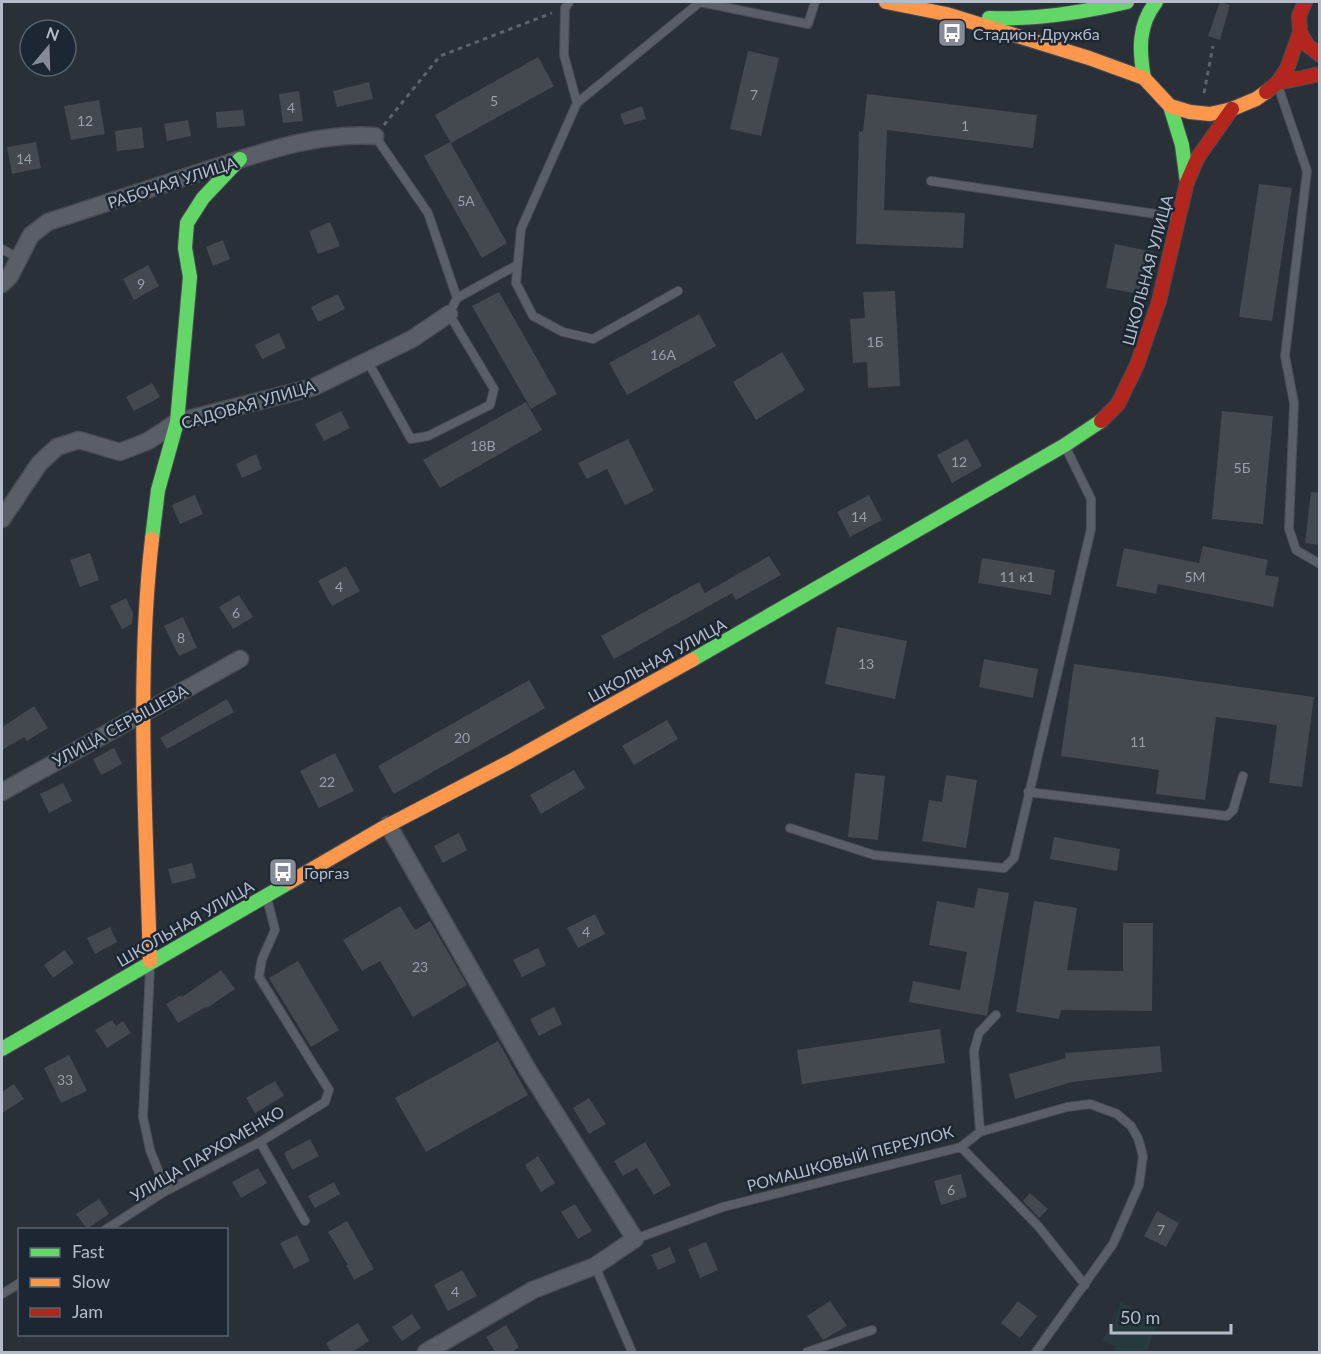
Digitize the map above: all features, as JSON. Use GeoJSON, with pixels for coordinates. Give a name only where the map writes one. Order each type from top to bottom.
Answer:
{"type":"FeatureCollection","features":[{"type":"Feature","properties":{"kind":"main road"},"geometry":{"type":"LineString","coordinates":[[886,2],[946,15],[1089,58],[1144,78],[1170,106],[1182,145],[1187,182]]}},
{"type":"Feature","properties":{"kind":"main road"},"geometry":{"type":"LineString","coordinates":[[946,15],[1010,20],[1127,2]]}},
{"type":"Feature","properties":{"kind":"main road"},"geometry":{"type":"LineString","coordinates":[[1144,78],[1139,54],[1143,22],[1156,2]]}},
{"type":"Feature","properties":{"kind":"main road"},"geometry":{"type":"LineString","coordinates":[[1289,2],[1299,16]]}},
{"type":"Feature","properties":{"kind":"main road"},"geometry":{"type":"LineString","coordinates":[[1170,106],[1190,112],[1210,114],[1232,109],[1256,99],[1277,83],[1287,69],[1300,32],[1299,16],[1305,2]]}},
{"type":"Feature","properties":{"kind":"main road"},"geometry":{"type":"LineString","coordinates":[[1300,32],[1307,45],[1320,55]]}},
{"type":"Feature","properties":{"kind":"main road"},"geometry":{"type":"LineString","coordinates":[[1277,83],[1320,74]]}},
{"type":"Feature","properties":{"kind":"main road"},"geometry":{"type":"LineString","coordinates":[[1187,182],[1198,157],[1232,109]]}},
{"type":"Feature","properties":{"kind":"main road"},"geometry":{"type":"LineString","coordinates":[[150,961],[143,712],[149,569],[158,490],[177,422],[190,277],[185,248],[187,223],[203,198],[240,159]]}},
{"type":"Feature","properties":{"kind":"main road","name":"ШКОЛЬНАЯ УЛИЦА"},"geometry":{"type":"LineString","coordinates":[[2,1049],[150,961],[388,825],[511,761],[738,634],[1065,445],[1100,422],[1118,404],[1137,365],[1159,301],[1187,182]]}},
{"type":"Feature","properties":{"kind":"street","name":"РАБОЧАЯ УЛИЦА"},"geometry":{"type":"LineString","coordinates":[[2,284],[10,276],[31,235],[48,222],[240,159],[307,141],[350,134],[375,136]]}},
{"type":"Feature","properties":{"kind":"street","name":"САДОВАЯ УЛИЦА"},"geometry":{"type":"LineString","coordinates":[[2,519],[39,464],[57,447],[79,440],[120,452],[148,441],[177,422],[314,387],[412,339],[450,314]]}},
{"type":"Feature","properties":{"kind":"street","name":"УЛИЦА СЕРЫШЕВА"},"geometry":{"type":"LineString","coordinates":[[2,792],[240,659]]}},
{"type":"Feature","properties":{"kind":"street"},"geometry":{"type":"LineString","coordinates":[[388,825],[528,1070],[635,1239],[595,1266],[533,1290],[426,1353]]}},
{"type":"Feature","properties":{"kind":"lane"},"geometry":{"type":"LineString","coordinates":[[678,291],[593,339],[563,332],[533,316],[516,284],[521,229],[577,103],[700,2],[808,24],[815,2]]}},
{"type":"Feature","properties":{"kind":"lane"},"geometry":{"type":"LineString","coordinates":[[567,5],[564,55],[577,103]]}},
{"type":"Feature","properties":{"kind":"lane"},"geometry":{"type":"LineString","coordinates":[[1277,83],[1307,171],[1285,356],[1294,403],[1289,529],[1296,550],[1320,564]]}},
{"type":"Feature","properties":{"kind":"lane"},"geometry":{"type":"LineString","coordinates":[[368,362],[411,439],[428,436],[490,405],[494,389],[450,314],[456,298],[428,213],[375,136]]}},
{"type":"Feature","properties":{"kind":"lane"},"geometry":{"type":"LineString","coordinates":[[932,181],[1180,218]]}},
{"type":"Feature","properties":{"kind":"lane"},"geometry":{"type":"LineString","coordinates":[[2,249],[18,258]]}},
{"type":"Feature","properties":{"kind":"lane"},"geometry":{"type":"LineString","coordinates":[[456,298],[517,265]]}},
{"type":"Feature","properties":{"kind":"lane"},"geometry":{"type":"LineString","coordinates":[[790,828],[874,855],[1004,868],[1014,858],[1091,529],[1091,499],[1065,445]]}},
{"type":"Feature","properties":{"kind":"lane"},"geometry":{"type":"LineString","coordinates":[[1028,792],[1227,816],[1233,810],[1243,776]]}},
{"type":"Feature","properties":{"kind":"lane","name":"УЛИЦА ПАРХОМЕНКО"},"geometry":{"type":"LineString","coordinates":[[108,1228],[164,1192],[260,1142],[325,1102],[329,1090],[259,977],[262,959],[274,930],[267,895]]}},
{"type":"Feature","properties":{"kind":"lane"},"geometry":{"type":"LineString","coordinates":[[150,961],[143,1117],[150,1150],[164,1192]]}},
{"type":"Feature","properties":{"kind":"lane"},"geometry":{"type":"LineString","coordinates":[[980,1132],[974,1051],[979,1033],[996,1015]]}},
{"type":"Feature","properties":{"kind":"lane","name":"РОМАШКОВЫЙ ПЕРЕУЛОК"},"geometry":{"type":"LineString","coordinates":[[635,1239],[723,1207],[961,1147],[980,1132],[1067,1107],[1090,1104],[1117,1114],[1131,1126],[1138,1138],[1143,1156],[1139,1185],[1113,1244],[1036,1353]]}},
{"type":"Feature","properties":{"kind":"lane"},"geometry":{"type":"LineString","coordinates":[[260,1142],[305,1221]]}},
{"type":"Feature","properties":{"kind":"lane"},"geometry":{"type":"LineString","coordinates":[[961,1147],[1039,1227],[1085,1285]]}},
{"type":"Feature","properties":{"kind":"lane"},"geometry":{"type":"LineString","coordinates":[[595,1266],[632,1353]]}},
{"type":"Feature","properties":{"kind":"lane"},"geometry":{"type":"LineString","coordinates":[[2,1294],[18,1284]]}},
{"type":"Feature","properties":{"kind":"lane"},"geometry":{"type":"LineString","coordinates":[[807,1353],[872,1330]]}},
{"type":"Feature","properties":{"kind":"path"},"geometry":{"type":"LineString","coordinates":[[375,136],[441,56],[567,5]]}},
{"type":"Feature","properties":{"kind":"path"},"geometry":{"type":"LineString","coordinates":[[1210,114],[1204,96],[1213,46]]}},
{"type":"Feature","properties":{"kind":"green space"},"geometry":{"type":"Polygon","coordinates":[[[1120,1302],[1158,1318],[1147,1352],[1115,1352],[1115,1346],[1102,1340],[1115,1320],[1120,1302]]]}},
{"type":"Feature","properties":{"kind":"building"},"geometry":{"type":"Polygon","coordinates":[[[1220,2],[1230,5],[1220,40],[1208,36],[1220,2]]]}},
{"type":"Feature","properties":{"kind":"building"},"geometry":{"type":"Polygon","coordinates":[[[748,51],[779,58],[761,136],[730,129],[748,51]]]}},
{"type":"Feature","properties":{"kind":"building"},"geometry":{"type":"Polygon","coordinates":[[[538,57],[554,86],[451,143],[435,115],[538,57]]]}},
{"type":"Feature","properties":{"kind":"building"},"geometry":{"type":"Polygon","coordinates":[[[369,82],[373,99],[337,107],[333,91],[369,82]]]}},
{"type":"Feature","properties":{"kind":"building"},"geometry":{"type":"Polygon","coordinates":[[[299,91],[303,121],[283,123],[279,94],[299,91]]]}},
{"type":"Feature","properties":{"kind":"building"},"geometry":{"type":"Polygon","coordinates":[[[867,94],[1037,115],[1033,148],[887,130],[884,210],[965,213],[963,248],[856,244],[859,131],[863,132],[867,94]]]}},
{"type":"Feature","properties":{"kind":"building"},"geometry":{"type":"Polygon","coordinates":[[[99,100],[105,134],[71,140],[64,106],[99,100]]]}},
{"type":"Feature","properties":{"kind":"building"},"geometry":{"type":"Polygon","coordinates":[[[642,106],[646,119],[624,125],[620,114],[642,106]]]}},
{"type":"Feature","properties":{"kind":"building"},"geometry":{"type":"Polygon","coordinates":[[[243,110],[245,126],[217,128],[216,112],[243,110]]]}},
{"type":"Feature","properties":{"kind":"building"},"geometry":{"type":"Polygon","coordinates":[[[188,120],[191,136],[167,141],[164,124],[188,120]]]}},
{"type":"Feature","properties":{"kind":"building"},"geometry":{"type":"Polygon","coordinates":[[[142,127],[144,148],[117,151],[115,131],[142,127]]]}},
{"type":"Feature","properties":{"kind":"building"},"geometry":{"type":"Polygon","coordinates":[[[36,142],[41,168],[12,174],[7,147],[36,142]]]}},
{"type":"Feature","properties":{"kind":"building"},"geometry":{"type":"Polygon","coordinates":[[[450,142],[507,243],[482,258],[424,156],[450,142]]]}},
{"type":"Feature","properties":{"kind":"building"},"geometry":{"type":"Polygon","coordinates":[[[1259,184],[1292,188],[1272,321],[1239,317],[1259,184]]]}},
{"type":"Feature","properties":{"kind":"building"},"geometry":{"type":"Polygon","coordinates":[[[330,222],[340,246],[318,254],[309,231],[330,222]]]}},
{"type":"Feature","properties":{"kind":"building"},"geometry":{"type":"Polygon","coordinates":[[[223,240],[230,259],[213,266],[206,247],[223,240]]]}},
{"type":"Feature","properties":{"kind":"building"},"geometry":{"type":"Polygon","coordinates":[[[1115,244],[1154,252],[1145,295],[1106,288],[1115,244]]]}},
{"type":"Feature","properties":{"kind":"building"},"geometry":{"type":"Polygon","coordinates":[[[148,265],[159,286],[134,300],[123,279],[148,265]]]}},
{"type":"Feature","properties":{"kind":"building"},"geometry":{"type":"Polygon","coordinates":[[[895,291],[900,386],[868,388],[867,362],[853,363],[850,319],[865,318],[863,292],[895,291]]]}},
{"type":"Feature","properties":{"kind":"building"},"geometry":{"type":"Polygon","coordinates":[[[499,292],[557,394],[531,409],[472,306],[499,292]]]}},
{"type":"Feature","properties":{"kind":"building"},"geometry":{"type":"Polygon","coordinates":[[[338,294],[345,309],[318,322],[311,307],[338,294]]]}},
{"type":"Feature","properties":{"kind":"building"},"geometry":{"type":"Polygon","coordinates":[[[699,314],[716,346],[627,395],[609,363],[699,314]]]}},
{"type":"Feature","properties":{"kind":"building"},"geometry":{"type":"Polygon","coordinates":[[[279,333],[286,348],[262,359],[255,345],[279,333]]]}},
{"type":"Feature","properties":{"kind":"building"},"geometry":{"type":"Polygon","coordinates":[[[782,352],[805,390],[756,420],[733,382],[782,352]]]}},
{"type":"Feature","properties":{"kind":"building"},"geometry":{"type":"Polygon","coordinates":[[[152,383],[160,397],[134,411],[126,397],[152,383]]]}},
{"type":"Feature","properties":{"kind":"building"},"geometry":{"type":"Polygon","coordinates":[[[526,402],[542,430],[440,488],[423,460],[526,402]]]}},
{"type":"Feature","properties":{"kind":"building"},"geometry":{"type":"Polygon","coordinates":[[[341,411],[350,428],[324,441],[315,424],[341,411]]]}},
{"type":"Feature","properties":{"kind":"building"},"geometry":{"type":"Polygon","coordinates":[[[1222,411],[1273,416],[1263,524],[1212,519],[1222,411]]]}},
{"type":"Feature","properties":{"kind":"building"},"geometry":{"type":"Polygon","coordinates":[[[628,439],[654,491],[625,505],[607,469],[587,479],[578,463],[628,439]]]}},
{"type":"Feature","properties":{"kind":"building"},"geometry":{"type":"Polygon","coordinates":[[[967,439],[982,466],[952,483],[937,455],[967,439]]]}},
{"type":"Feature","properties":{"kind":"building"},"geometry":{"type":"Polygon","coordinates":[[[256,454],[262,469],[242,478],[236,464],[256,454]]]}},
{"type":"Feature","properties":{"kind":"building"},"geometry":{"type":"Polygon","coordinates":[[[1311,492],[1320,493],[1320,545],[1305,543],[1311,492]]]}},
{"type":"Feature","properties":{"kind":"building"},"geometry":{"type":"Polygon","coordinates":[[[195,495],[203,514],[180,524],[172,505],[195,495]]]}},
{"type":"Feature","properties":{"kind":"building"},"geometry":{"type":"Polygon","coordinates":[[[869,495],[882,520],[850,537],[837,512],[869,495]]]}},
{"type":"Feature","properties":{"kind":"building"},"geometry":{"type":"Polygon","coordinates":[[[1203,546],[1268,560],[1265,575],[1279,577],[1273,607],[1158,584],[1156,594],[1116,586],[1124,548],[1199,563],[1203,546]]]}},
{"type":"Feature","properties":{"kind":"building"},"geometry":{"type":"Polygon","coordinates":[[[90,553],[99,580],[80,587],[70,560],[90,553]]]}},
{"type":"Feature","properties":{"kind":"building"},"geometry":{"type":"Polygon","coordinates":[[[769,556],[781,575],[736,600],[732,593],[614,659],[601,636],[699,582],[705,593],[769,556]]]}},
{"type":"Feature","properties":{"kind":"building"},"geometry":{"type":"Polygon","coordinates":[[[982,558],[1055,570],[1051,595],[978,583],[982,558]]]}},
{"type":"Feature","properties":{"kind":"building"},"geometry":{"type":"Polygon","coordinates":[[[346,566],[360,591],[332,606],[318,581],[346,566]]]}},
{"type":"Feature","properties":{"kind":"building"},"geometry":{"type":"Polygon","coordinates":[[[239,595],[253,617],[233,629],[219,607],[239,595]]]}},
{"type":"Feature","properties":{"kind":"building"},"geometry":{"type":"Polygon","coordinates":[[[126,598],[133,613],[132,624],[122,629],[110,606],[126,598]]]}},
{"type":"Feature","properties":{"kind":"building"},"geometry":{"type":"Polygon","coordinates":[[[183,617],[197,648],[179,656],[164,626],[183,617]]]}},
{"type":"Feature","properties":{"kind":"building"},"geometry":{"type":"Polygon","coordinates":[[[837,627],[907,641],[895,699],[825,684],[837,627]]]}},
{"type":"Feature","properties":{"kind":"building"},"geometry":{"type":"Polygon","coordinates":[[[984,659],[1038,669],[1033,698],[979,687],[984,659]]]}},
{"type":"Feature","properties":{"kind":"building"},"geometry":{"type":"Polygon","coordinates":[[[1074,664],[1314,697],[1302,787],[1269,783],[1277,725],[1216,717],[1205,800],[1156,794],[1159,770],[1061,756],[1074,664]]]}},
{"type":"Feature","properties":{"kind":"building"},"geometry":{"type":"Polygon","coordinates":[[[529,680],[545,708],[394,794],[378,766],[529,680]]]}},
{"type":"Feature","properties":{"kind":"building"},"geometry":{"type":"Polygon","coordinates":[[[227,699],[234,712],[167,749],[160,738],[227,699]]]}},
{"type":"Feature","properties":{"kind":"building"},"geometry":{"type":"Polygon","coordinates":[[[34,706],[48,728],[27,741],[24,737],[2,750],[2,727],[34,706]]]}},
{"type":"Feature","properties":{"kind":"building"},"geometry":{"type":"Polygon","coordinates":[[[667,720],[678,739],[634,765],[622,746],[667,720]]]}},
{"type":"Feature","properties":{"kind":"building"},"geometry":{"type":"Polygon","coordinates":[[[114,748],[122,764],[101,775],[93,759],[114,748]]]}},
{"type":"Feature","properties":{"kind":"building"},"geometry":{"type":"Polygon","coordinates":[[[335,753],[354,791],[319,808],[300,771],[335,753]]]}},
{"type":"Feature","properties":{"kind":"building"},"geometry":{"type":"Polygon","coordinates":[[[574,770],[585,788],[541,814],[530,795],[574,770]]]}},
{"type":"Feature","properties":{"kind":"building"},"geometry":{"type":"Polygon","coordinates":[[[855,773],[885,776],[878,840],[848,837],[855,773]]]}},
{"type":"Feature","properties":{"kind":"building"},"geometry":{"type":"Polygon","coordinates":[[[946,775],[977,780],[966,848],[922,841],[929,800],[942,802],[946,775]]]}},
{"type":"Feature","properties":{"kind":"building"},"geometry":{"type":"Polygon","coordinates":[[[63,783],[72,801],[49,813],[40,794],[63,783]]]}},
{"type":"Feature","properties":{"kind":"building"},"geometry":{"type":"Polygon","coordinates":[[[459,833],[467,850],[443,863],[434,846],[459,833]]]}},
{"type":"Feature","properties":{"kind":"building"},"geometry":{"type":"Polygon","coordinates":[[[1054,837],[1120,849],[1117,871],[1050,859],[1054,837]]]}},
{"type":"Feature","properties":{"kind":"building"},"geometry":{"type":"Polygon","coordinates":[[[192,863],[196,878],[172,884],[168,869],[192,863]]]}},
{"type":"Feature","properties":{"kind":"building"},"geometry":{"type":"Polygon","coordinates":[[[978,888],[1009,893],[987,1016],[909,1002],[913,981],[960,990],[967,952],[929,945],[937,901],[974,908],[978,888]]]}},
{"type":"Feature","properties":{"kind":"building"},"geometry":{"type":"Polygon","coordinates":[[[1034,901],[1077,908],[1067,970],[1123,971],[1123,923],[1153,923],[1152,1011],[1061,1010],[1059,1019],[1016,1012],[1034,901]]]}},
{"type":"Feature","properties":{"kind":"building"},"geometry":{"type":"Polygon","coordinates":[[[400,906],[415,930],[430,921],[467,985],[413,1017],[380,961],[362,971],[343,940],[400,906]]]}},
{"type":"Feature","properties":{"kind":"building"},"geometry":{"type":"Polygon","coordinates":[[[595,914],[605,934],[578,948],[567,928],[595,914]]]}},
{"type":"Feature","properties":{"kind":"building"},"geometry":{"type":"Polygon","coordinates":[[[110,927],[117,942],[95,954],[87,938],[110,927]]]}},
{"type":"Feature","properties":{"kind":"building"},"geometry":{"type":"Polygon","coordinates":[[[538,948],[546,965],[522,977],[513,960],[538,948]]]}},
{"type":"Feature","properties":{"kind":"building"},"geometry":{"type":"Polygon","coordinates":[[[65,950],[74,963],[53,978],[44,965],[65,950]]]}},
{"type":"Feature","properties":{"kind":"building"},"geometry":{"type":"Polygon","coordinates":[[[298,961],[339,1030],[311,1047],[269,978],[298,961]]]}},
{"type":"Feature","properties":{"kind":"building"},"geometry":{"type":"Polygon","coordinates":[[[221,970],[235,989],[207,1008],[178,1023],[166,1004],[181,995],[182,997],[221,970]]]}},
{"type":"Feature","properties":{"kind":"building"},"geometry":{"type":"Polygon","coordinates":[[[554,1007],[562,1024],[539,1036],[530,1019],[554,1007]]]}},
{"type":"Feature","properties":{"kind":"building"},"geometry":{"type":"Polygon","coordinates":[[[112,1020],[116,1026],[123,1021],[131,1033],[107,1048],[95,1030],[112,1020]]]}},
{"type":"Feature","properties":{"kind":"building"},"geometry":{"type":"Polygon","coordinates":[[[940,1029],[945,1063],[802,1084],[797,1050],[940,1029]]]}},
{"type":"Feature","properties":{"kind":"building"},"geometry":{"type":"Polygon","coordinates":[[[498,1041],[528,1095],[426,1152],[395,1098],[498,1041]]]}},
{"type":"Feature","properties":{"kind":"building"},"geometry":{"type":"Polygon","coordinates":[[[1160,1046],[1162,1072],[1072,1082],[1015,1099],[1009,1074],[1066,1058],[1065,1053],[1160,1046]]]}},
{"type":"Feature","properties":{"kind":"building"},"geometry":{"type":"Polygon","coordinates":[[[69,1055],[87,1091],[61,1103],[44,1068],[69,1055]]]}},
{"type":"Feature","properties":{"kind":"building"},"geometry":{"type":"Polygon","coordinates":[[[275,1081],[284,1096],[255,1113],[246,1098],[275,1081]]]}},
{"type":"Feature","properties":{"kind":"building"},"geometry":{"type":"Polygon","coordinates":[[[14,1084],[24,1099],[2,1113],[2,1092],[14,1084]]]}},
{"type":"Feature","properties":{"kind":"building"},"geometry":{"type":"Polygon","coordinates":[[[589,1098],[606,1124],[589,1134],[573,1108],[589,1098]]]}},
{"type":"Feature","properties":{"kind":"building"},"geometry":{"type":"Polygon","coordinates":[[[310,1139],[319,1156],[292,1170],[284,1153],[310,1139]]]}},
{"type":"Feature","properties":{"kind":"building"},"geometry":{"type":"Polygon","coordinates":[[[645,1142],[671,1185],[654,1195],[637,1168],[623,1176],[614,1161],[645,1142]]]}},
{"type":"Feature","properties":{"kind":"building"},"geometry":{"type":"Polygon","coordinates":[[[538,1156],[555,1183],[541,1192],[525,1165],[538,1156]]]}},
{"type":"Feature","properties":{"kind":"building"},"geometry":{"type":"Polygon","coordinates":[[[258,1168],[267,1183],[241,1198],[232,1182],[258,1168]]]}},
{"type":"Feature","properties":{"kind":"building"},"geometry":{"type":"Polygon","coordinates":[[[961,1174],[967,1197],[941,1205],[934,1181],[961,1174]]]}},
{"type":"Feature","properties":{"kind":"building"},"geometry":{"type":"Polygon","coordinates":[[[334,1182],[340,1194],[315,1208],[308,1196],[334,1182]]]}},
{"type":"Feature","properties":{"kind":"building"},"geometry":{"type":"Polygon","coordinates":[[[1030,1193],[1048,1209],[1039,1218],[1023,1201],[1030,1193]]]}},
{"type":"Feature","properties":{"kind":"building"},"geometry":{"type":"Polygon","coordinates":[[[99,1199],[109,1214],[86,1228],[76,1214],[99,1199]]]}},
{"type":"Feature","properties":{"kind":"building"},"geometry":{"type":"Polygon","coordinates":[[[575,1204],[592,1231],[578,1239],[561,1212],[575,1204]]]}},
{"type":"Feature","properties":{"kind":"building"},"geometry":{"type":"Polygon","coordinates":[[[1157,1211],[1179,1223],[1166,1247],[1144,1236],[1157,1211]]]}},
{"type":"Feature","properties":{"kind":"building"},"geometry":{"type":"Polygon","coordinates":[[[347,1221],[374,1269],[354,1280],[346,1265],[348,1265],[328,1232],[347,1221]]]}},
{"type":"Feature","properties":{"kind":"building"},"geometry":{"type":"Polygon","coordinates":[[[297,1235],[310,1261],[294,1269],[280,1243],[297,1235]]]}},
{"type":"Feature","properties":{"kind":"building"},"geometry":{"type":"Polygon","coordinates":[[[706,1242],[718,1270],[700,1278],[688,1249],[706,1242]]]}},
{"type":"Feature","properties":{"kind":"building"},"geometry":{"type":"Polygon","coordinates":[[[670,1247],[676,1262],[658,1270],[651,1255],[670,1247]]]}},
{"type":"Feature","properties":{"kind":"building"},"geometry":{"type":"Polygon","coordinates":[[[462,1270],[477,1296],[448,1311],[434,1285],[462,1270]]]}},
{"type":"Feature","properties":{"kind":"building"},"geometry":{"type":"Polygon","coordinates":[[[830,1301],[847,1326],[823,1340],[807,1316],[830,1301]]]}},
{"type":"Feature","properties":{"kind":"building"},"geometry":{"type":"Polygon","coordinates":[[[1018,1301],[1037,1316],[1020,1338],[1001,1323],[1018,1301]]]}},
{"type":"Feature","properties":{"kind":"building"},"geometry":{"type":"Polygon","coordinates":[[[412,1314],[421,1328],[402,1341],[392,1327],[412,1314]]]}},
{"type":"Feature","properties":{"kind":"building"},"geometry":{"type":"Polygon","coordinates":[[[358,1323],[369,1341],[351,1353],[332,1353],[326,1343],[358,1323]]]}},
{"type":"Feature","properties":{"kind":"building"},"geometry":{"type":"Polygon","coordinates":[[[506,1325],[519,1347],[511,1353],[496,1353],[486,1337],[506,1325]]]}},
{"type":"Feature","properties":{"kind":"traffic: fast"},"geometry":{"type":"LineString","coordinates":[[989,18],[1058,15],[1127,2]]}},
{"type":"Feature","properties":{"kind":"traffic: fast"},"geometry":{"type":"LineString","coordinates":[[1144,78],[1141,38],[1146,20],[1156,2]]}},
{"type":"Feature","properties":{"kind":"traffic: fast"},"geometry":{"type":"LineString","coordinates":[[1170,106],[1182,145],[1187,182]]}},
{"type":"Feature","properties":{"kind":"traffic: fast"},"geometry":{"type":"LineString","coordinates":[[152,539],[158,490],[177,422],[190,277],[185,248],[187,223],[203,198],[240,159]]}},
{"type":"Feature","properties":{"kind":"traffic: fast"},"geometry":{"type":"LineString","coordinates":[[692,660],[1065,445],[1101,421]]}},
{"type":"Feature","properties":{"kind":"traffic: fast"},"geometry":{"type":"LineString","coordinates":[[2,1049],[290,882]]}},
{"type":"Feature","properties":{"kind":"traffic: slow"},"geometry":{"type":"LineString","coordinates":[[886,2],[946,14],[1089,58],[1144,78],[1170,106],[1190,112],[1210,114],[1232,109],[1266,92]]}},
{"type":"Feature","properties":{"kind":"traffic: slow"},"geometry":{"type":"LineString","coordinates":[[150,961],[143,697],[144,644],[152,539]]}},
{"type":"Feature","properties":{"kind":"traffic: slow"},"geometry":{"type":"LineString","coordinates":[[290,882],[381,829],[511,761],[692,660]]}},
{"type":"Feature","properties":{"kind":"traffic: jam"},"geometry":{"type":"LineString","coordinates":[[1266,92],[1277,83],[1287,69],[1300,32],[1299,16],[1305,2]]}},
{"type":"Feature","properties":{"kind":"traffic: jam"},"geometry":{"type":"LineString","coordinates":[[1300,32],[1307,45],[1320,55]]}},
{"type":"Feature","properties":{"kind":"traffic: jam"},"geometry":{"type":"LineString","coordinates":[[1277,83],[1320,74]]}},
{"type":"Feature","properties":{"kind":"traffic: jam"},"geometry":{"type":"LineString","coordinates":[[1101,421],[1118,404],[1137,365],[1159,301],[1187,182],[1198,157],[1232,109]]}},
{"type":"Feature","properties":{"kind":"place","name":"Стадион Дружба"},"geometry":{"type":"Point","coordinates":[952,33]}},
{"type":"Feature","properties":{"kind":"place","name":"Горгаз"},"geometry":{"type":"Point","coordinates":[283,872]}}]}
